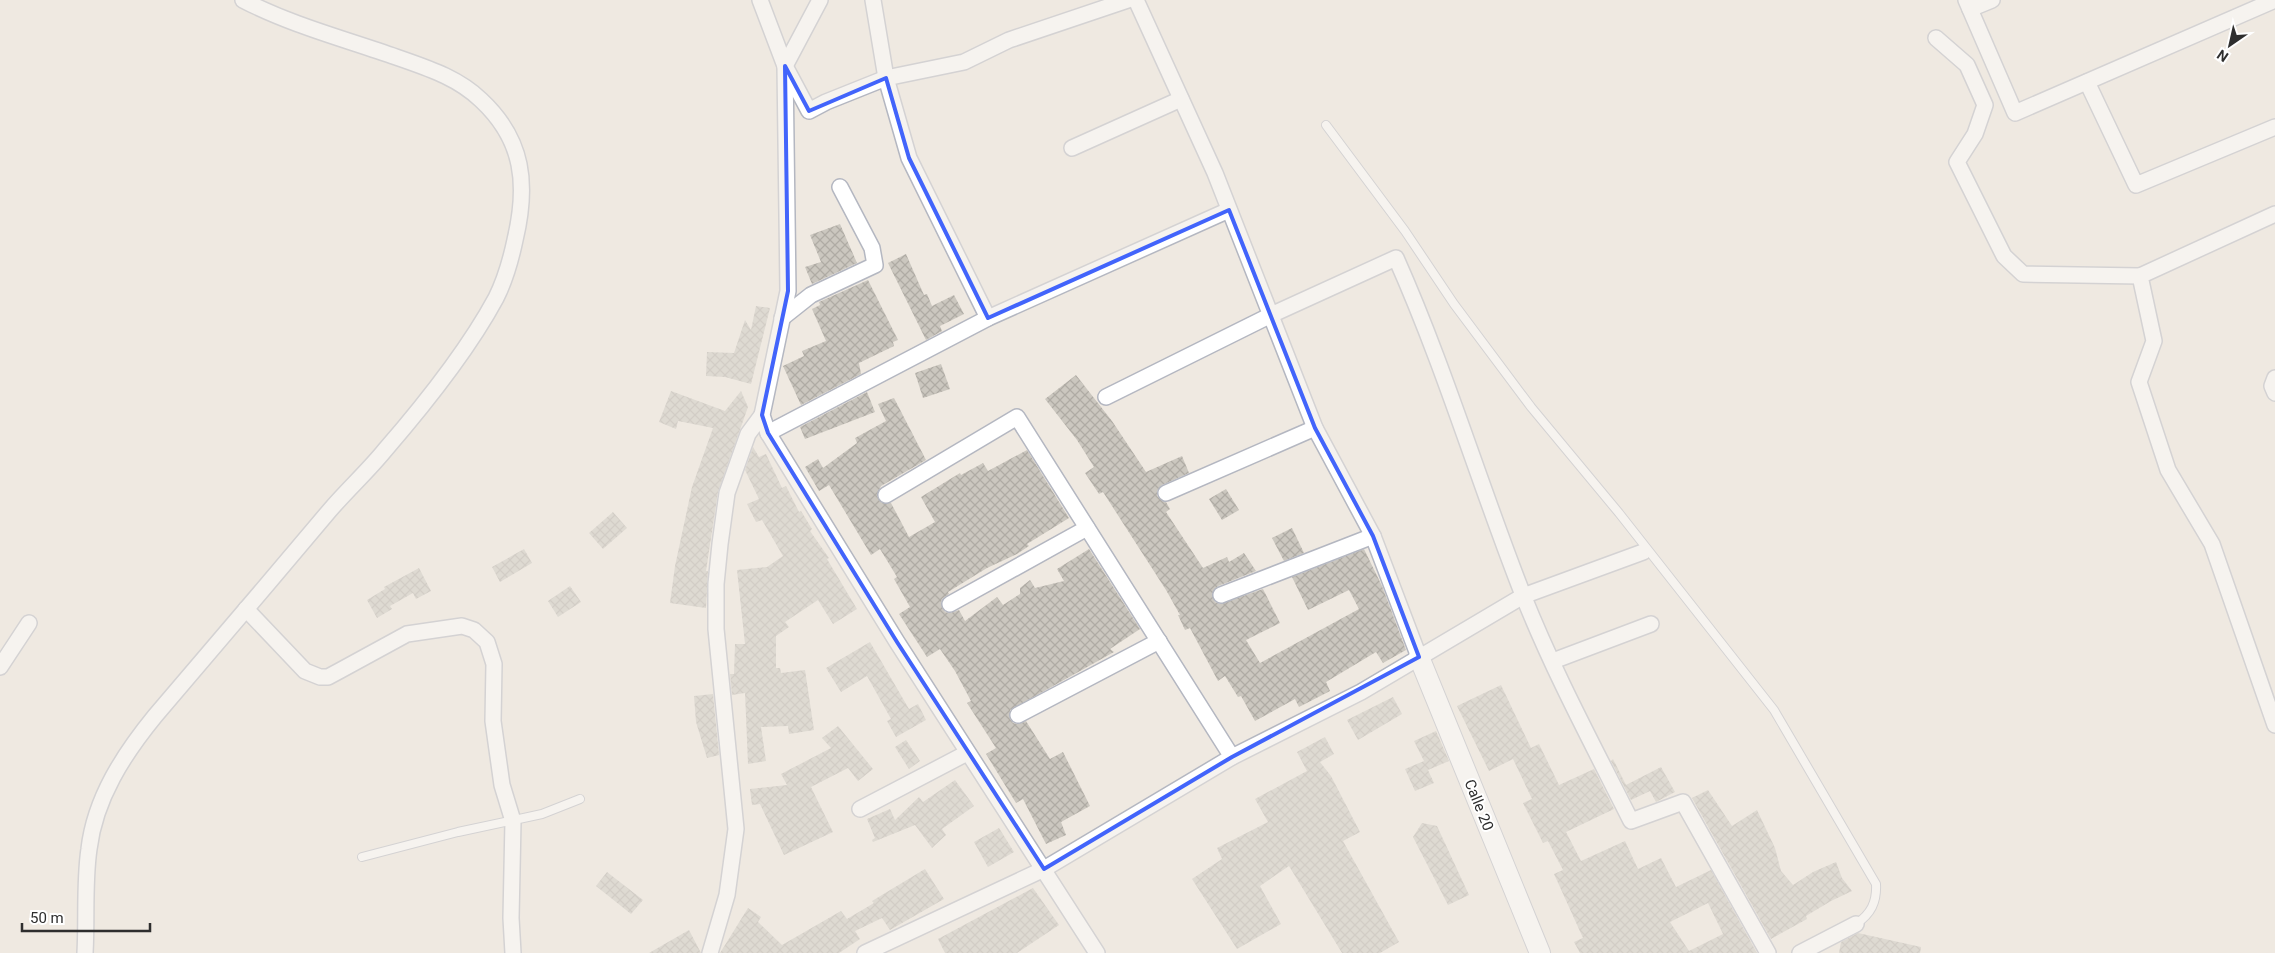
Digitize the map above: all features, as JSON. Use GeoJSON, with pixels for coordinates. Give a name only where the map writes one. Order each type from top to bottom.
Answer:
{"type":"FeatureCollection","features":[{"type":"Feature","properties":{"kind":"main road","name":"Calle 20"},"geometry":{"type":"LineString","coordinates":[[1419,658],[1540,953]]}},
{"type":"Feature","properties":{"kind":"street"},"geometry":{"type":"LineString","coordinates":[[85,953],[88,850],[94,822],[115,773],[140,734],[340,499],[387,449],[468,343],[496,297],[507,270],[521,218],[523,191],[520,166],[508,133],[483,101],[460,82],[446,75],[279,16],[243,0]]}},
{"type":"Feature","properties":{"kind":"street"},"geometry":{"type":"LineString","coordinates":[[760,0],[785,66],[809,111],[826,102],[886,78],[964,62],[1009,40],[1128,0]]}},
{"type":"Feature","properties":{"kind":"street"},"geometry":{"type":"LineString","coordinates":[[710,953],[727,895],[736,828],[716,629],[716,584],[720,544],[727,493],[748,434],[762,415],[788,291],[785,66],[820,0]]}},
{"type":"Feature","properties":{"kind":"street"},"geometry":{"type":"LineString","coordinates":[[873,0],[886,78],[908,158],[988,318]]}},
{"type":"Feature","properties":{"kind":"street"},"geometry":{"type":"LineString","coordinates":[[1136,0],[1215,173],[1315,428],[1373,536],[1419,658]]}},
{"type":"Feature","properties":{"kind":"street"},"geometry":{"type":"LineString","coordinates":[[1992,0],[1968,5],[2015,113],[2275,0]]}},
{"type":"Feature","properties":{"kind":"street"},"geometry":{"type":"LineString","coordinates":[[1936,38],[1966,65],[1985,105],[1975,134],[1957,162],[2004,256],[2023,274],[2140,276],[2275,214]]}},
{"type":"Feature","properties":{"kind":"street"},"geometry":{"type":"LineString","coordinates":[[2088,82],[2136,185],[2275,127]]}},
{"type":"Feature","properties":{"kind":"street"},"geometry":{"type":"LineString","coordinates":[[1072,148],[1181,98]]}},
{"type":"Feature","properties":{"kind":"street"},"geometry":{"type":"LineString","coordinates":[[782,318],[812,295],[875,265],[872,248],[840,187]]}},
{"type":"Feature","properties":{"kind":"street"},"geometry":{"type":"LineString","coordinates":[[768,433],[988,318],[1229,210]]}},
{"type":"Feature","properties":{"kind":"street"},"geometry":{"type":"LineString","coordinates":[[1106,397],[1270,316],[1396,258],[1425,322],[1524,596],[1553,661],[1631,821],[1683,802],[1768,953]]}},
{"type":"Feature","properties":{"kind":"street"},"geometry":{"type":"LineString","coordinates":[[2140,276],[2154,341],[2139,382],[2168,470],[2212,544],[2275,722]]}},
{"type":"Feature","properties":{"kind":"street"},"geometry":{"type":"LineString","coordinates":[[2275,378],[2272,386],[2275,393]]}},
{"type":"Feature","properties":{"kind":"street"},"geometry":{"type":"LineString","coordinates":[[762,415],[768,433],[897,642],[1097,953]]}},
{"type":"Feature","properties":{"kind":"street"},"geometry":{"type":"LineString","coordinates":[[886,495],[1017,417],[1232,757]]}},
{"type":"Feature","properties":{"kind":"street"},"geometry":{"type":"LineString","coordinates":[[1166,493],[1315,428]]}},
{"type":"Feature","properties":{"kind":"street"},"geometry":{"type":"LineString","coordinates":[[950,604],[1087,528]]}},
{"type":"Feature","properties":{"kind":"street"},"geometry":{"type":"LineString","coordinates":[[1221,595],[1373,536]]}},
{"type":"Feature","properties":{"kind":"street"},"geometry":{"type":"LineString","coordinates":[[865,953],[1044,868],[1232,757],[1360,692],[1524,596],[1643,552]]}},
{"type":"Feature","properties":{"kind":"street"},"geometry":{"type":"LineString","coordinates":[[246,609],[305,671],[320,677],[328,677],[408,634],[462,626],[474,630],[487,642],[494,664],[493,721],[502,785],[513,821],[511,918],[513,953]]}},
{"type":"Feature","properties":{"kind":"street"},"geometry":{"type":"LineString","coordinates":[[0,667],[29,623]]}},
{"type":"Feature","properties":{"kind":"street"},"geometry":{"type":"LineString","coordinates":[[1553,661],[1651,624]]}},
{"type":"Feature","properties":{"kind":"street"},"geometry":{"type":"LineString","coordinates":[[1018,715],[1159,641]]}},
{"type":"Feature","properties":{"kind":"street"},"geometry":{"type":"LineString","coordinates":[[860,809],[967,753]]}},
{"type":"Feature","properties":{"kind":"street"},"geometry":{"type":"LineString","coordinates":[[1800,953],[1856,924]]}},
{"type":"Feature","properties":{"kind":"lane"},"geometry":{"type":"LineString","coordinates":[[1326,125],[1405,231],[1454,304],[1531,407],[1620,513],[1774,710],[1876,884],[1873,906],[1869,913],[1856,924]]}},
{"type":"Feature","properties":{"kind":"lane"},"geometry":{"type":"LineString","coordinates":[[362,857],[458,832],[560,809],[580,799]]}},
{"type":"Feature","properties":{"kind":"highlighted area"},"geometry":{"type":"Polygon","coordinates":[[[785,66],[809,111],[886,78],[909,158],[988,318],[1229,210],[1315,428],[1373,536],[1419,657],[1232,757],[1044,869],[897,642],[768,433],[762,415],[788,291],[785,66]]]}},
{"type":"Feature","properties":{"kind":"building"},"geometry":{"type":"Polygon","coordinates":[[[840,224],[857,263],[812,284],[805,267],[821,262],[810,235],[840,224]]]}},
{"type":"Feature","properties":{"kind":"building"},"geometry":{"type":"Polygon","coordinates":[[[906,254],[924,295],[927,294],[932,306],[954,295],[964,314],[940,326],[942,331],[926,340],[888,263],[906,254]]]}},
{"type":"Feature","properties":{"kind":"building"},"geometry":{"type":"Polygon","coordinates":[[[868,280],[898,340],[893,342],[894,346],[859,363],[861,374],[801,405],[783,366],[804,356],[802,351],[826,341],[812,309],[820,305],[819,302],[868,280]]]}},
{"type":"Feature","properties":{"kind":"building"},"geometry":{"type":"Polygon","coordinates":[[[756,306],[770,308],[751,384],[725,377],[706,376],[707,352],[734,353],[745,320],[751,330],[756,306]]]}},
{"type":"Feature","properties":{"kind":"building"},"geometry":{"type":"Polygon","coordinates":[[[941,364],[950,389],[923,398],[915,373],[941,364]]]}},
{"type":"Feature","properties":{"kind":"building"},"geometry":{"type":"Polygon","coordinates":[[[1076,375],[1112,421],[1146,472],[1182,456],[1189,473],[1162,485],[1157,491],[1157,496],[1166,502],[1170,509],[1166,512],[1203,568],[1227,557],[1229,562],[1244,553],[1256,571],[1218,586],[1212,594],[1215,602],[1220,604],[1263,589],[1280,623],[1246,640],[1260,663],[1359,609],[1349,590],[1308,610],[1292,577],[1364,549],[1382,586],[1406,650],[1383,663],[1376,652],[1326,682],[1330,691],[1299,707],[1295,699],[1255,721],[1241,696],[1238,697],[1225,676],[1218,681],[1190,628],[1185,630],[1178,615],[1180,615],[1166,590],[1103,492],[1099,494],[1085,473],[1094,467],[1077,440],[1045,399],[1076,375]]]}},
{"type":"Feature","properties":{"kind":"building"},"geometry":{"type":"Polygon","coordinates":[[[671,391],[725,411],[741,391],[748,407],[718,492],[706,571],[708,571],[706,608],[670,603],[675,566],[692,487],[713,428],[678,421],[676,429],[659,422],[671,391]]]}},
{"type":"Feature","properties":{"kind":"building"},"geometry":{"type":"Polygon","coordinates":[[[867,392],[875,412],[805,439],[800,427],[867,392]]]}},
{"type":"Feature","properties":{"kind":"building"},"geometry":{"type":"Polygon","coordinates":[[[894,398],[926,460],[881,486],[877,496],[882,503],[891,503],[909,537],[935,522],[921,497],[960,473],[961,475],[983,463],[988,471],[1027,450],[1069,518],[1027,544],[1029,546],[1017,554],[987,568],[948,592],[949,594],[942,599],[941,603],[945,612],[950,613],[959,610],[965,621],[997,597],[1003,605],[1020,594],[1020,588],[1030,580],[1035,588],[1064,581],[1057,569],[1089,549],[1140,629],[1110,649],[1114,652],[1010,710],[1010,719],[1013,723],[1018,724],[1026,721],[1050,759],[1063,752],[1090,806],[1061,822],[1066,835],[1046,844],[1023,799],[1016,803],[986,754],[996,748],[967,703],[971,701],[955,671],[940,649],[927,657],[899,614],[910,607],[894,579],[897,577],[880,549],[871,555],[829,485],[819,491],[805,467],[818,459],[823,468],[857,443],[855,438],[886,421],[878,404],[894,398]]]}},
{"type":"Feature","properties":{"kind":"building"},"geometry":{"type":"Polygon","coordinates":[[[753,447],[759,457],[766,454],[782,488],[786,486],[799,512],[801,511],[812,529],[810,531],[829,558],[827,559],[857,609],[833,624],[818,600],[785,622],[789,627],[776,636],[776,668],[780,668],[781,673],[805,670],[814,730],[789,734],[788,726],[761,727],[766,761],[748,764],[745,693],[732,695],[730,674],[734,674],[735,644],[745,644],[737,570],[767,567],[783,556],[762,520],[756,522],[747,504],[759,499],[745,470],[753,447]]]}},
{"type":"Feature","properties":{"kind":"building"},"geometry":{"type":"Polygon","coordinates":[[[1226,489],[1239,510],[1222,520],[1209,499],[1226,489]]]}},
{"type":"Feature","properties":{"kind":"building"},"geometry":{"type":"Polygon","coordinates":[[[613,512],[627,528],[603,549],[589,533],[613,512]]]}},
{"type":"Feature","properties":{"kind":"building"},"geometry":{"type":"Polygon","coordinates":[[[1292,528],[1304,553],[1284,561],[1272,538],[1292,528]]]}},
{"type":"Feature","properties":{"kind":"building"},"geometry":{"type":"Polygon","coordinates":[[[524,549],[532,563],[500,582],[492,567],[524,549]]]}},
{"type":"Feature","properties":{"kind":"building"},"geometry":{"type":"Polygon","coordinates":[[[419,568],[431,591],[416,599],[413,593],[390,606],[392,609],[377,618],[367,600],[385,589],[384,587],[419,568]]]}},
{"type":"Feature","properties":{"kind":"building"},"geometry":{"type":"Polygon","coordinates":[[[570,586],[581,602],[558,617],[548,601],[570,586]]]}},
{"type":"Feature","properties":{"kind":"building"},"geometry":{"type":"Polygon","coordinates":[[[870,642],[909,709],[918,704],[926,720],[896,737],[887,721],[891,719],[867,676],[841,692],[826,668],[870,642]]]}},
{"type":"Feature","properties":{"kind":"building"},"geometry":{"type":"Polygon","coordinates":[[[1501,685],[1531,748],[1539,744],[1559,785],[1594,769],[1614,809],[1566,832],[1581,861],[1625,841],[1638,869],[1661,858],[1676,887],[1711,870],[1757,953],[1580,953],[1574,942],[1583,938],[1554,874],[1563,870],[1548,841],[1543,843],[1523,803],[1532,799],[1513,759],[1489,771],[1457,706],[1501,685]],[[1708,903],[1670,922],[1689,951],[1723,934],[1708,903]]]}},
{"type":"Feature","properties":{"kind":"building"},"geometry":{"type":"Polygon","coordinates":[[[713,694],[719,755],[707,758],[696,722],[694,696],[713,694]]]}},
{"type":"Feature","properties":{"kind":"building"},"geometry":{"type":"Polygon","coordinates":[[[1393,697],[1402,714],[1358,740],[1347,720],[1393,697]]]}},
{"type":"Feature","properties":{"kind":"building"},"geometry":{"type":"Polygon","coordinates":[[[838,726],[873,769],[858,781],[848,768],[811,787],[833,832],[784,855],[760,804],[752,805],[750,789],[787,785],[781,774],[831,748],[822,738],[838,726]]]}},
{"type":"Feature","properties":{"kind":"building"},"geometry":{"type":"Polygon","coordinates":[[[1436,731],[1449,761],[1428,770],[1434,783],[1415,791],[1405,769],[1424,761],[1414,741],[1436,731]]]}},
{"type":"Feature","properties":{"kind":"building"},"geometry":{"type":"Polygon","coordinates":[[[1325,737],[1334,754],[1320,762],[1331,776],[1360,832],[1343,841],[1399,942],[1380,953],[1342,953],[1289,866],[1260,886],[1281,924],[1237,949],[1192,879],[1222,859],[1217,848],[1268,822],[1255,799],[1307,771],[1297,752],[1325,737]]]}},
{"type":"Feature","properties":{"kind":"building"},"geometry":{"type":"Polygon","coordinates":[[[906,740],[920,761],[909,769],[895,747],[906,740]]]}},
{"type":"Feature","properties":{"kind":"building"},"geometry":{"type":"Polygon","coordinates":[[[1613,759],[1626,785],[1661,767],[1675,792],[1656,802],[1650,791],[1631,800],[1611,761],[1613,759]]]}},
{"type":"Feature","properties":{"kind":"building"},"geometry":{"type":"Polygon","coordinates":[[[955,780],[974,806],[942,829],[946,835],[932,848],[915,825],[873,842],[872,840],[875,838],[867,819],[890,809],[895,820],[919,797],[923,802],[955,780]]]}},
{"type":"Feature","properties":{"kind":"building"},"geometry":{"type":"Polygon","coordinates":[[[1708,790],[1732,826],[1757,810],[1775,848],[1781,871],[1793,885],[1813,872],[1836,862],[1842,878],[1852,891],[1831,901],[1806,916],[1807,919],[1771,939],[1692,798],[1708,790]]]}},
{"type":"Feature","properties":{"kind":"building"},"geometry":{"type":"Polygon","coordinates":[[[1422,823],[1437,826],[1469,895],[1448,905],[1413,837],[1422,823]]]}},
{"type":"Feature","properties":{"kind":"building"},"geometry":{"type":"Polygon","coordinates":[[[999,828],[1014,852],[988,867],[974,842],[999,828]]]}},
{"type":"Feature","properties":{"kind":"building"},"geometry":{"type":"Polygon","coordinates":[[[925,869],[944,899],[890,930],[882,918],[855,931],[860,939],[839,953],[720,953],[748,908],[761,917],[758,922],[782,945],[841,911],[847,919],[874,903],[872,901],[925,869]]]}},
{"type":"Feature","properties":{"kind":"building"},"geometry":{"type":"Polygon","coordinates":[[[607,872],[643,900],[631,914],[596,886],[607,872]]]}},
{"type":"Feature","properties":{"kind":"building"},"geometry":{"type":"Polygon","coordinates":[[[1033,888],[1059,925],[1017,953],[945,953],[938,939],[1033,888]]]}},
{"type":"Feature","properties":{"kind":"building"},"geometry":{"type":"Polygon","coordinates":[[[689,930],[701,953],[649,953],[689,930]]]}},
{"type":"Feature","properties":{"kind":"building"},"geometry":{"type":"Polygon","coordinates":[[[1858,933],[1921,947],[1920,953],[1839,953],[1841,942],[1858,933]]]}}]}
